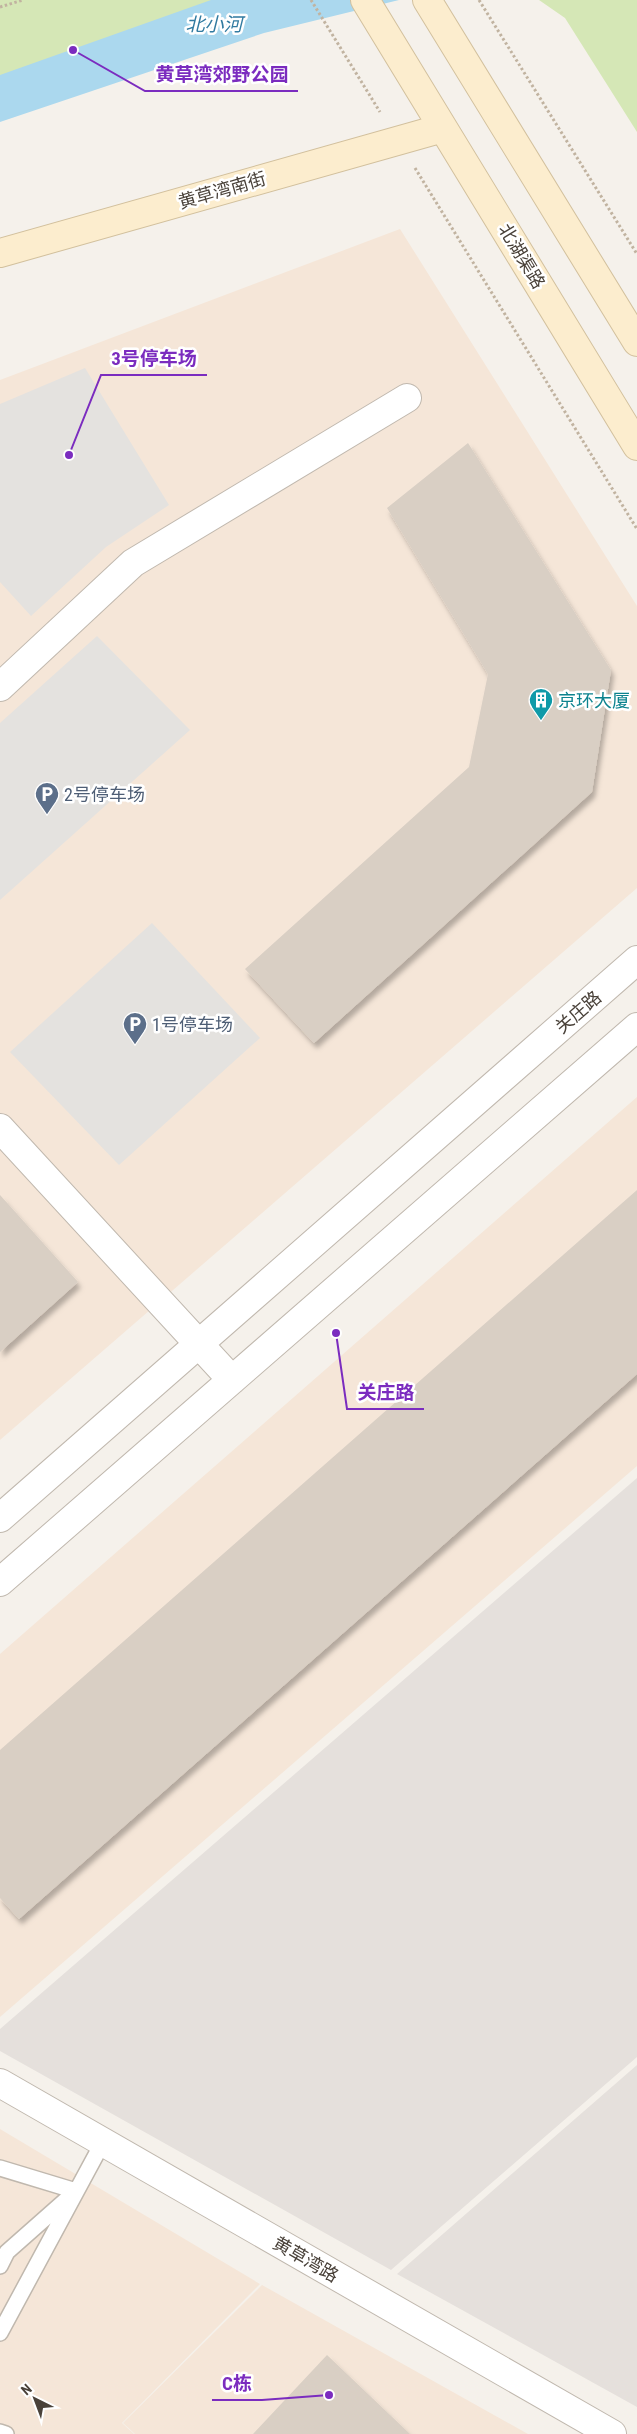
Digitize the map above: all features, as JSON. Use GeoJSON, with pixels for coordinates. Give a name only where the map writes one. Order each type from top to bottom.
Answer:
{"type":"FeatureCollection","features":[{"type":"Feature","properties":{"kind":"main road","name":"北湖渠路"},"geometry":{"type":"LineString","coordinates":[[365,0],[637,446]]}},
{"type":"Feature","properties":{"kind":"main road"},"geometry":{"type":"LineString","coordinates":[[428,0],[637,342]]}},
{"type":"Feature","properties":{"kind":"main road","name":"黄草湾南街"},"geometry":{"type":"LineString","coordinates":[[0,253],[443,128]]}},
{"type":"Feature","properties":{"kind":"street"},"geometry":{"type":"LineString","coordinates":[[0,687],[133,563],[407,398]]}},
{"type":"Feature","properties":{"kind":"street","name":"关庄路"},"geometry":{"type":"LineString","coordinates":[[0,1518],[637,960]]}},
{"type":"Feature","properties":{"kind":"street"},"geometry":{"type":"LineString","coordinates":[[0,1582],[637,1027]]}},
{"type":"Feature","properties":{"kind":"street"},"geometry":{"type":"LineString","coordinates":[[0,1128],[232,1380]]}},
{"type":"Feature","properties":{"kind":"street","name":"黄草湾路"},"geometry":{"type":"LineString","coordinates":[[0,2083],[612,2434]]}},
{"type":"Feature","properties":{"kind":"lane"},"geometry":{"type":"LineString","coordinates":[[0,2333],[104,2142]]}},
{"type":"Feature","properties":{"kind":"lane"},"geometry":{"type":"LineString","coordinates":[[0,2168],[76,2191]]}},
{"type":"Feature","properties":{"kind":"lane"},"geometry":{"type":"LineString","coordinates":[[0,2266],[7,2252],[76,2191]]}},
{"type":"Feature","properties":{"kind":"lane"},"geometry":{"type":"LineString","coordinates":[[0,2432],[6,2434]]}},
{"type":"Feature","properties":{"kind":"path"},"geometry":{"type":"LineString","coordinates":[[0,7],[23,0]]}},
{"type":"Feature","properties":{"kind":"path"},"geometry":{"type":"LineString","coordinates":[[311,0],[637,529]]}},
{"type":"Feature","properties":{"kind":"path"},"geometry":{"type":"LineString","coordinates":[[479,0],[637,254]]}},
{"type":"Feature","properties":{"kind":"shaded area"},"geometry":{"type":"Polygon","coordinates":[[[400,229],[637,606],[637,888],[0,1440],[0,380],[400,229]]]}},
{"type":"Feature","properties":{"kind":"shaded area"},"geometry":{"type":"Polygon","coordinates":[[[85,368],[169,505],[106,547],[31,616],[0,582],[0,404],[85,368]]]}},
{"type":"Feature","properties":{"kind":"shaded area","name":"2号停车场"},"geometry":{"type":"Polygon","coordinates":[[[97,636],[190,730],[0,900],[0,723],[97,636]]]}},
{"type":"Feature","properties":{"kind":"shaded area","name":"1号停车场"},"geometry":{"type":"Polygon","coordinates":[[[152,923],[260,1038],[119,1165],[10,1052],[152,923]]]}},
{"type":"Feature","properties":{"kind":"shaded area"},"geometry":{"type":"Polygon","coordinates":[[[637,1097],[637,1466],[0,2017],[0,1654],[637,1097]]]}},
{"type":"Feature","properties":{"kind":"shaded area"},"geometry":{"type":"Polygon","coordinates":[[[637,1478],[637,2057],[391,2270],[0,2051],[0,2029],[637,1478]]]}},
{"type":"Feature","properties":{"kind":"shaded area"},"geometry":{"type":"Polygon","coordinates":[[[637,2065],[637,2407],[397,2274],[637,2065]]]}},
{"type":"Feature","properties":{"kind":"shaded area"},"geometry":{"type":"Polygon","coordinates":[[[0,2129],[260,2284],[122,2423],[134,2434],[0,2434],[0,2129]]]}},
{"type":"Feature","properties":{"kind":"shaded area"},"geometry":{"type":"Polygon","coordinates":[[[262,2285],[528,2434],[135,2434],[123,2423],[262,2285]]]}},
{"type":"Feature","properties":{"kind":"green space"},"geometry":{"type":"Polygon","coordinates":[[[0,0],[290,0],[0,101],[0,0]]]}},
{"type":"Feature","properties":{"kind":"green space"},"geometry":{"type":"Polygon","coordinates":[[[539,0],[637,0],[637,132],[565,18],[539,0]]]}},
{"type":"Feature","properties":{"kind":"water","name":"北小河"},"geometry":{"type":"Polygon","coordinates":[[[211,0],[399,0],[264,33],[0,122],[0,75],[211,0]]]}},
{"type":"Feature","properties":{"kind":"building","name":"京环大厦"},"geometry":{"type":"Polygon","coordinates":[[[468,443],[611,670],[592,792],[314,1043],[245,969],[469,767],[488,674],[387,508],[468,443]]]}},
{"type":"Feature","properties":{"kind":"building"},"geometry":{"type":"Polygon","coordinates":[[[637,1190],[637,1374],[19,1919],[0,1898],[0,1750],[637,1190]]]}},
{"type":"Feature","properties":{"kind":"building"},"geometry":{"type":"Polygon","coordinates":[[[0,1195],[78,1282],[0,1352],[0,1195]]]}},
{"type":"Feature","properties":{"kind":"building"},"geometry":{"type":"Polygon","coordinates":[[[327,2355],[410,2434],[253,2434],[327,2355]]]}},
{"type":"Feature","properties":{"kind":"place","name":"黄草湾郊野公园"},"geometry":{"type":"Point","coordinates":[73,50]}},
{"type":"Feature","properties":{"kind":"place","name":"3号停车场"},"geometry":{"type":"Point","coordinates":[69,455]}},
{"type":"Feature","properties":{"kind":"place","name":"京环大厦"},"geometry":{"type":"Point","coordinates":[541,721]}},
{"type":"Feature","properties":{"kind":"place","name":"2号停车场"},"geometry":{"type":"Point","coordinates":[47,815]}},
{"type":"Feature","properties":{"kind":"place","name":"1号停车场"},"geometry":{"type":"Point","coordinates":[135,1045]}},
{"type":"Feature","properties":{"kind":"place","name":"关庄路"},"geometry":{"type":"Point","coordinates":[336,1333]}},
{"type":"Feature","properties":{"kind":"place","name":"C栋"},"geometry":{"type":"Point","coordinates":[329,2395]}}]}
